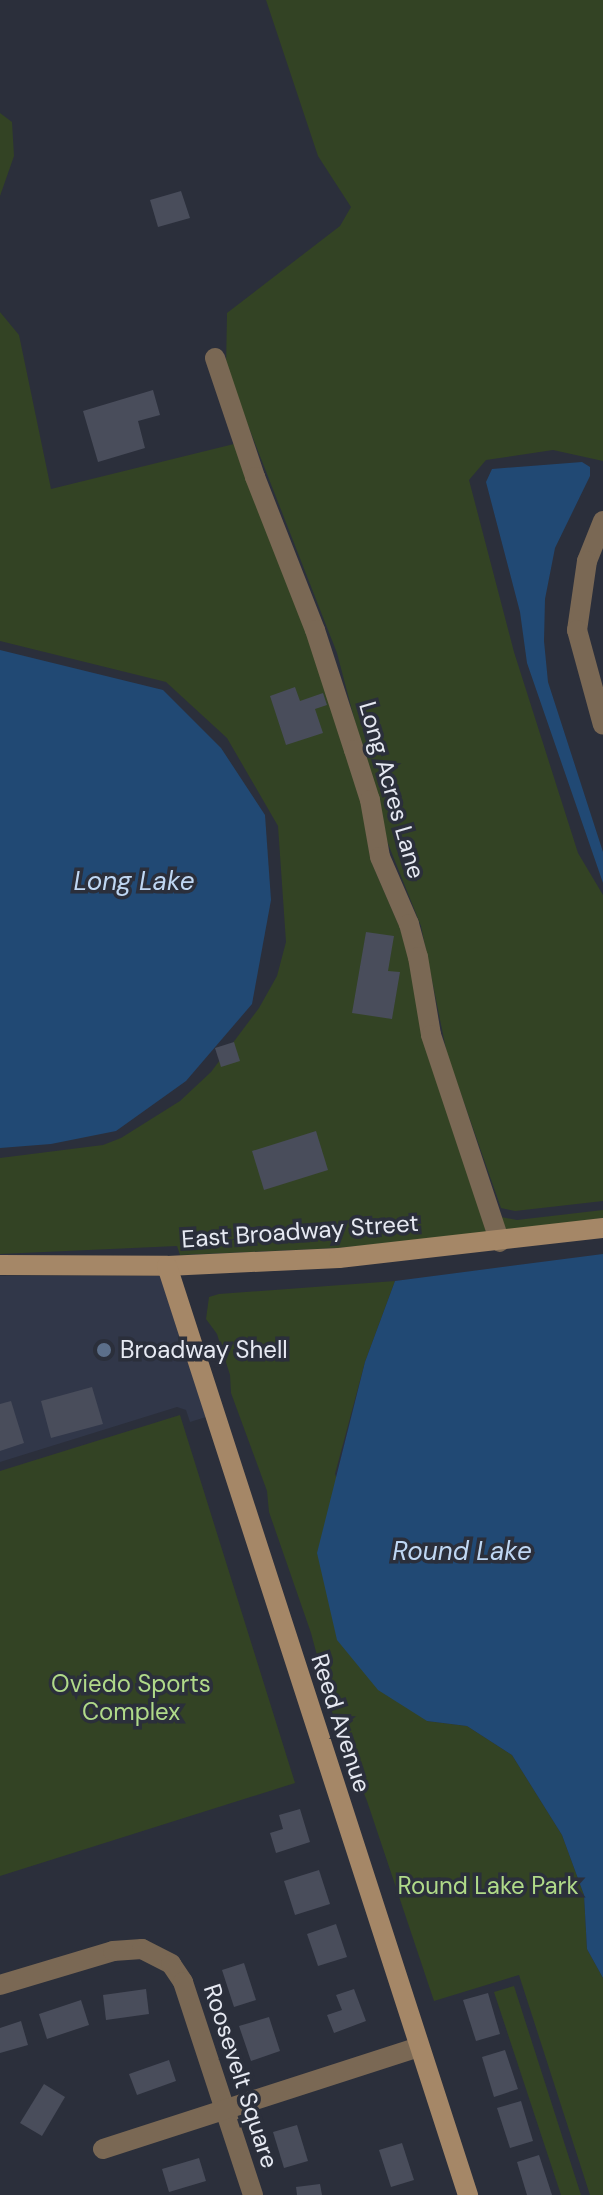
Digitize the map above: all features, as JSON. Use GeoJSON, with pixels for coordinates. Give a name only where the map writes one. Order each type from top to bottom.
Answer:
{"type":"FeatureCollection","features":[{"type":"Feature","properties":{"kind":"street","name":"Long Acres Lane"},"geometry":{"type":"LineString","coordinates":[[215,358],[255,477],[315,630],[354,750],[370,800],[380,857],[409,924],[418,957],[431,1035],[500,1242]]}},
{"type":"Feature","properties":{"kind":"street"},"geometry":{"type":"LineString","coordinates":[[603,521],[587,561],[577,630],[596,671],[603,725]]}},
{"type":"Feature","properties":{"kind":"street","name":"East Broadway Street"},"geometry":{"type":"LineString","coordinates":[[0,1265],[167,1266],[339,1258],[603,1228]]}},
{"type":"Feature","properties":{"kind":"street","name":"Reed Avenue"},"geometry":{"type":"LineString","coordinates":[[167,1266],[468,2195]]}},
{"type":"Feature","properties":{"kind":"street","name":"Roosevelt Square"},"geometry":{"type":"LineString","coordinates":[[0,1985],[113,1951],[142,1949],[171,1964],[183,1982],[253,2195]]}},
{"type":"Feature","properties":{"kind":"street"},"geometry":{"type":"LineString","coordinates":[[103,2149],[419,2047]]}},
{"type":"Feature","properties":{"kind":"shaded area"},"geometry":{"type":"Polygon","coordinates":[[[0,1276],[161,1276],[206,1417],[190,1422],[186,1410],[177,1407],[0,1462],[0,1276]]]}},
{"type":"Feature","properties":{"kind":"green space"},"geometry":{"type":"Polygon","coordinates":[[[266,0],[603,0],[603,461],[553,450],[486,460],[469,480],[514,652],[578,853],[603,895],[603,1201],[515,1211],[501,1208],[447,1054],[421,926],[385,836],[337,653],[226,369],[227,313],[340,226],[351,207],[318,156],[266,0]]]}},
{"type":"Feature","properties":{"kind":"green space"},"geometry":{"type":"Polygon","coordinates":[[[0,113],[12,122],[14,156],[0,196],[0,113]]]}},
{"type":"Feature","properties":{"kind":"green space"},"geometry":{"type":"Polygon","coordinates":[[[0,312],[19,335],[51,489],[234,444],[307,633],[361,802],[371,861],[400,928],[487,1233],[338,1248],[180,1255],[177,1246],[0,1254],[0,1158],[103,1145],[121,1138],[180,1101],[211,1072],[259,1008],[277,976],[286,942],[278,826],[227,738],[166,682],[0,641],[0,312]]]}},
{"type":"Feature","properties":{"kind":"green space"},"geometry":{"type":"Polygon","coordinates":[[[603,1210],[603,1218],[506,1231],[501,1217],[517,1220],[603,1210]]]}},
{"type":"Feature","properties":{"kind":"green space","name":"Round Lake Park"},"geometry":{"type":"Polygon","coordinates":[[[395,1281],[365,1362],[335,1474],[427,1721],[467,1726],[512,1755],[562,1835],[584,1895],[587,1949],[603,1978],[603,2195],[590,2195],[519,1975],[434,2001],[367,1801],[334,1719],[311,1633],[269,1512],[267,1491],[231,1393],[230,1375],[217,1334],[206,1319],[209,1297],[219,1294],[395,1281]]]}},
{"type":"Feature","properties":{"kind":"green space","name":"Oviedo Sports Complex"},"geometry":{"type":"Polygon","coordinates":[[[180,1415],[295,1783],[0,1876],[0,1471],[180,1415]]]}},
{"type":"Feature","properties":{"kind":"green space"},"geometry":{"type":"Polygon","coordinates":[[[514,1986],[581,2195],[561,2195],[494,1992],[514,1986]]]}},
{"type":"Feature","properties":{"kind":"water"},"geometry":{"type":"Polygon","coordinates":[[[582,462],[590,467],[590,476],[555,548],[545,599],[544,641],[548,682],[603,852],[603,883],[527,663],[520,612],[486,482],[492,469],[582,462]]]}},
{"type":"Feature","properties":{"kind":"water","name":"Long Lake"},"geometry":{"type":"Polygon","coordinates":[[[0,650],[163,690],[221,748],[265,815],[271,900],[252,1004],[186,1081],[116,1131],[51,1144],[0,1148],[0,650]]]}},
{"type":"Feature","properties":{"kind":"water","name":"Round Lake"},"geometry":{"type":"Polygon","coordinates":[[[603,1254],[603,1978],[587,1949],[584,1895],[562,1835],[512,1755],[467,1726],[427,1721],[378,1690],[337,1640],[317,1553],[365,1362],[395,1281],[603,1254]]]}},
{"type":"Feature","properties":{"kind":"building"},"geometry":{"type":"Polygon","coordinates":[[[181,191],[190,218],[158,227],[150,200],[181,191]]]}},
{"type":"Feature","properties":{"kind":"building"},"geometry":{"type":"Polygon","coordinates":[[[153,390],[160,415],[138,421],[145,448],[98,462],[83,411],[153,390]]]}},
{"type":"Feature","properties":{"kind":"building"},"geometry":{"type":"Polygon","coordinates":[[[295,687],[300,701],[323,693],[327,705],[315,709],[323,733],[286,745],[270,696],[295,687]]]}},
{"type":"Feature","properties":{"kind":"building"},"geometry":{"type":"Polygon","coordinates":[[[366,932],[394,936],[388,971],[400,972],[392,1019],[352,1013],[366,932]]]}},
{"type":"Feature","properties":{"kind":"building"},"geometry":{"type":"Polygon","coordinates":[[[234,1042],[240,1061],[221,1067],[215,1048],[234,1042]]]}},
{"type":"Feature","properties":{"kind":"building"},"geometry":{"type":"Polygon","coordinates":[[[316,1131],[328,1170],[264,1190],[252,1151],[316,1131]]]}},
{"type":"Feature","properties":{"kind":"building"},"geometry":{"type":"Polygon","coordinates":[[[92,1387],[103,1424],[51,1438],[41,1401],[92,1387]]]}},
{"type":"Feature","properties":{"kind":"building"},"geometry":{"type":"Polygon","coordinates":[[[11,1401],[24,1443],[0,1451],[0,1404],[11,1401]]]}},
{"type":"Feature","properties":{"kind":"building"},"geometry":{"type":"Polygon","coordinates":[[[300,1809],[310,1842],[276,1853],[270,1833],[283,1829],[279,1815],[300,1809]]]}},
{"type":"Feature","properties":{"kind":"building"},"geometry":{"type":"Polygon","coordinates":[[[319,1870],[330,1904],[295,1915],[284,1881],[319,1870]]]}},
{"type":"Feature","properties":{"kind":"building"},"geometry":{"type":"Polygon","coordinates":[[[336,1924],[347,1957],[318,1966],[307,1934],[336,1924]]]}},
{"type":"Feature","properties":{"kind":"building"},"geometry":{"type":"Polygon","coordinates":[[[244,1963],[256,2000],[234,2007],[222,1970],[244,1963]]]}},
{"type":"Feature","properties":{"kind":"building"},"geometry":{"type":"Polygon","coordinates":[[[146,1989],[149,2014],[106,2020],[103,1995],[146,1989]]]}},
{"type":"Feature","properties":{"kind":"building"},"geometry":{"type":"Polygon","coordinates":[[[354,1989],[366,2021],[334,2033],[327,2015],[342,2010],[336,1995],[354,1989]]]}},
{"type":"Feature","properties":{"kind":"building"},"geometry":{"type":"Polygon","coordinates":[[[488,1993],[500,2034],[476,2041],[463,2000],[488,1993]]]}},
{"type":"Feature","properties":{"kind":"building"},"geometry":{"type":"Polygon","coordinates":[[[81,2000],[89,2025],[47,2039],[39,2014],[81,2000]]]}},
{"type":"Feature","properties":{"kind":"building"},"geometry":{"type":"Polygon","coordinates":[[[269,2017],[280,2051],[251,2061],[239,2026],[269,2017]]]}},
{"type":"Feature","properties":{"kind":"building"},"geometry":{"type":"Polygon","coordinates":[[[21,2021],[28,2045],[0,2053],[0,2028],[21,2021]]]}},
{"type":"Feature","properties":{"kind":"building"},"geometry":{"type":"Polygon","coordinates":[[[505,2050],[518,2089],[494,2097],[482,2057],[505,2050]]]}},
{"type":"Feature","properties":{"kind":"building"},"geometry":{"type":"Polygon","coordinates":[[[169,2060],[176,2081],[137,2095],[129,2074],[169,2060]]]}},
{"type":"Feature","properties":{"kind":"building"},"geometry":{"type":"Polygon","coordinates":[[[44,2084],[65,2097],[42,2136],[20,2123],[44,2084]]]}},
{"type":"Feature","properties":{"kind":"building"},"geometry":{"type":"Polygon","coordinates":[[[521,2101],[533,2141],[510,2148],[497,2108],[521,2101]]]}},
{"type":"Feature","properties":{"kind":"building"},"geometry":{"type":"Polygon","coordinates":[[[297,2125],[308,2161],[284,2168],[273,2132],[297,2125]]]}},
{"type":"Feature","properties":{"kind":"building"},"geometry":{"type":"Polygon","coordinates":[[[402,2143],[414,2180],[391,2187],[379,2150],[402,2143]]]}},
{"type":"Feature","properties":{"kind":"building"},"geometry":{"type":"Polygon","coordinates":[[[539,2155],[552,2195],[527,2195],[517,2162],[539,2155]]]}},
{"type":"Feature","properties":{"kind":"building"},"geometry":{"type":"Polygon","coordinates":[[[199,2158],[206,2181],[169,2192],[162,2169],[199,2158]]]}},
{"type":"Feature","properties":{"kind":"building"},"geometry":{"type":"Polygon","coordinates":[[[320,2184],[322,2195],[297,2195],[296,2187],[320,2184]]]}},
{"type":"Feature","properties":{"kind":"place","name":"Broadway Shell"},"geometry":{"type":"Point","coordinates":[104,1350]}}]}
